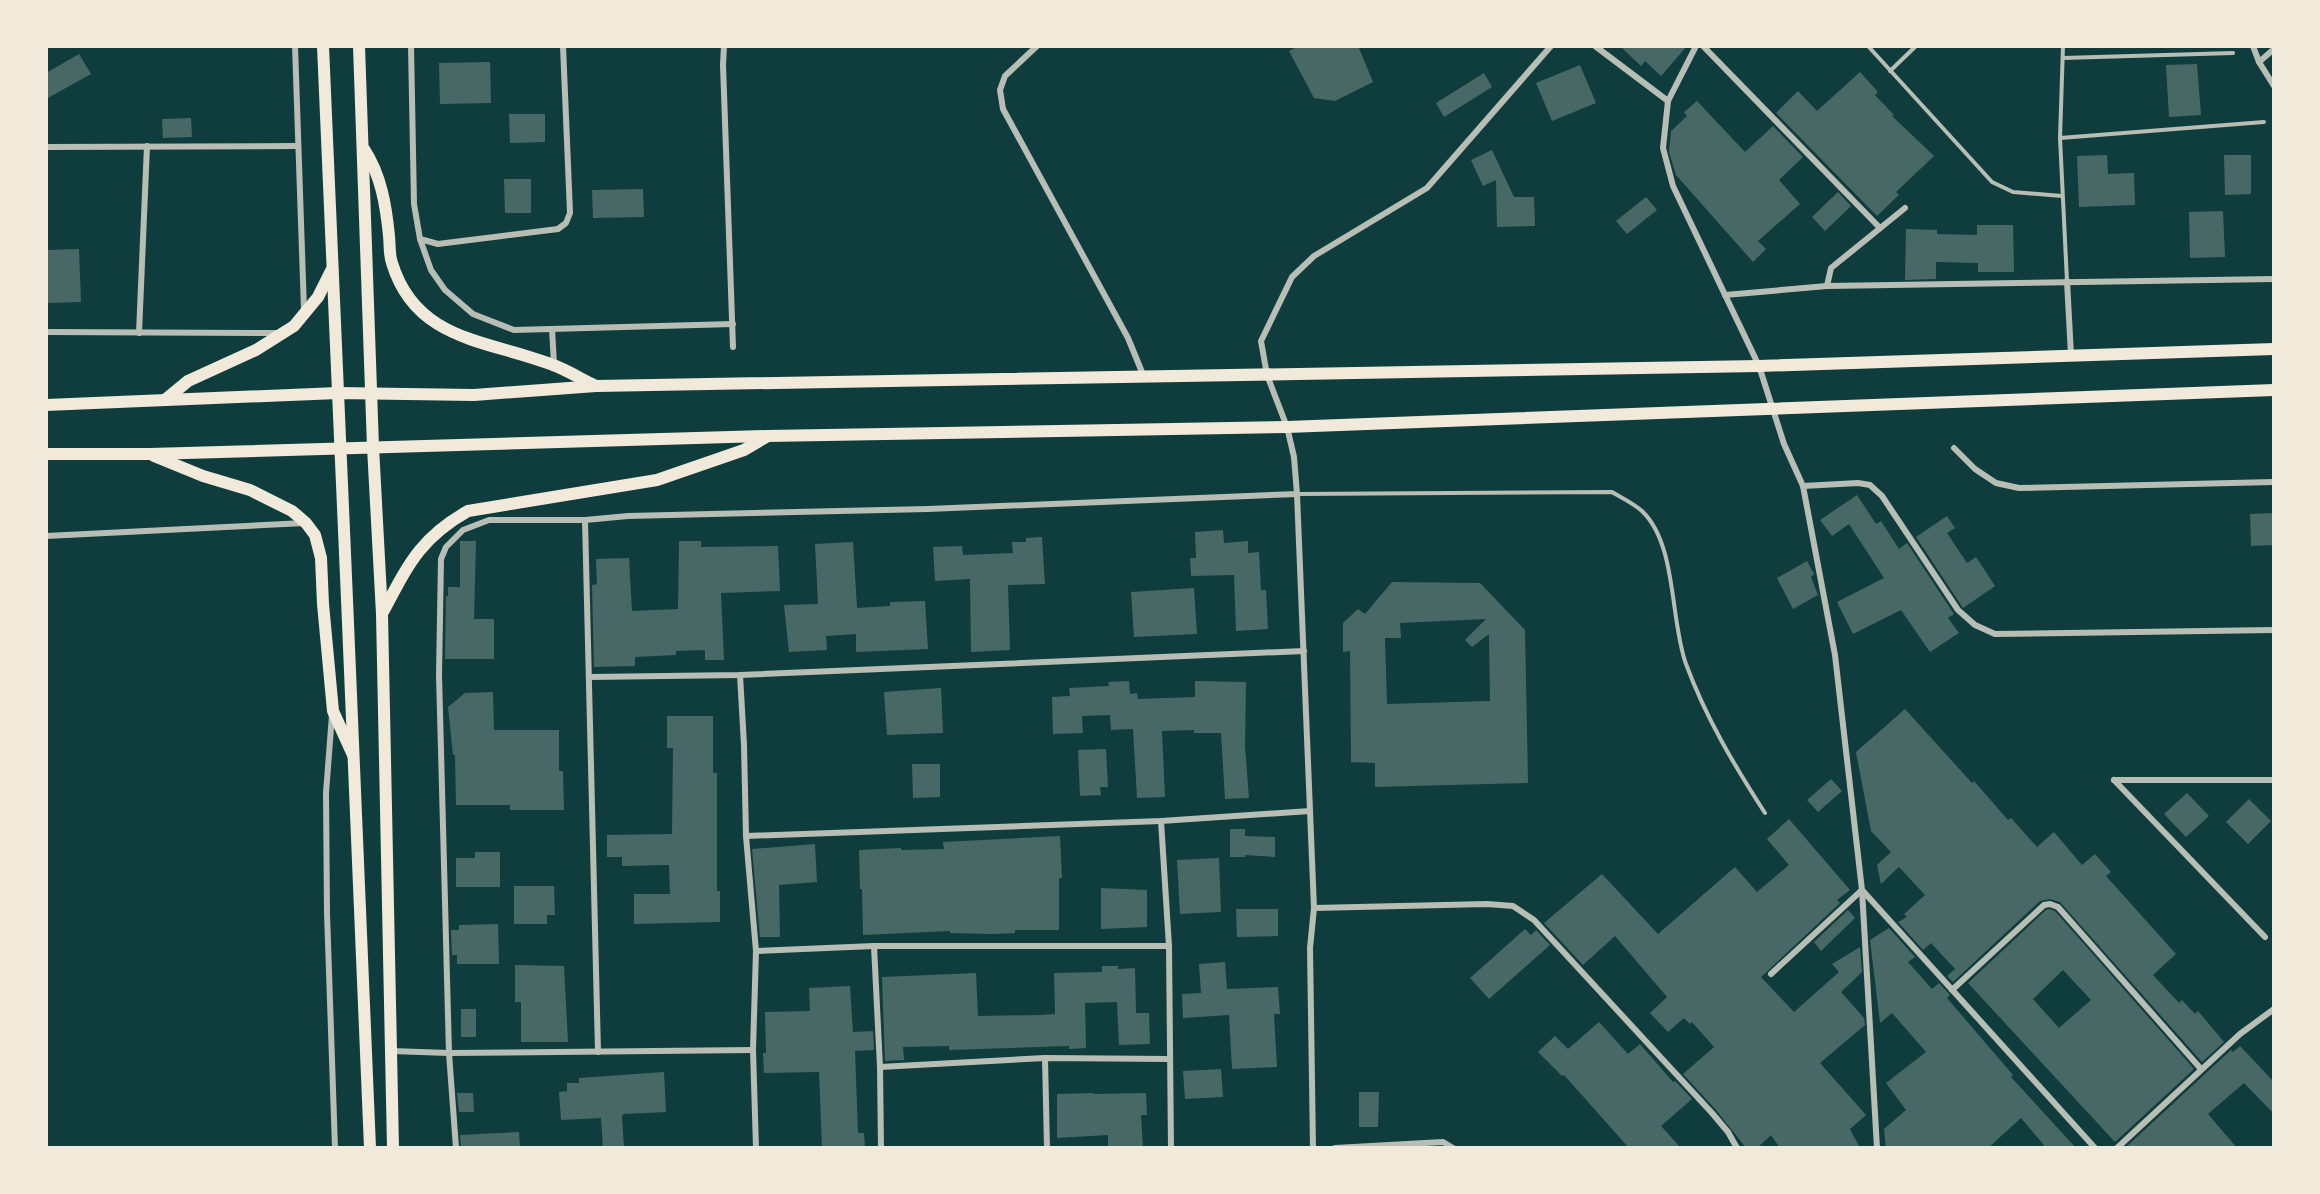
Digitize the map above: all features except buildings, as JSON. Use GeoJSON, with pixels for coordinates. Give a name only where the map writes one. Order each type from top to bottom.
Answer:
{"type":"FeatureCollection","features":[{"type":"Feature","properties":{"kind":"main road"},"geometry":{"type":"LineString","coordinates":[[323,46],[339,447],[356,762],[370,1148]]}},
{"type":"Feature","properties":{"kind":"main road"},"geometry":{"type":"LineString","coordinates":[[359,46],[373,447],[382,614],[393,1148]]}},
{"type":"Feature","properties":{"kind":"main road"},"geometry":{"type":"LineString","coordinates":[[363,148],[375,165],[383,195],[391,261],[399,283],[418,310],[432,322],[468,340],[554,365],[596,386]]}},
{"type":"Feature","properties":{"kind":"main road"},"geometry":{"type":"LineString","coordinates":[[165,400],[188,381],[256,350],[294,326],[318,297],[332,270]]}},
{"type":"Feature","properties":{"kind":"main road"},"geometry":{"type":"LineString","coordinates":[[46,405],[338,393],[474,395],[596,386],[1759,366],[2274,349]]}},
{"type":"Feature","properties":{"kind":"main road"},"geometry":{"type":"LineString","coordinates":[[46,454],[150,454],[767,436],[1287,427],[2274,390]]}},
{"type":"Feature","properties":{"kind":"main road"},"geometry":{"type":"LineString","coordinates":[[382,614],[423,544],[446,523],[468,511],[657,480],[744,450],[767,436]]}},
{"type":"Feature","properties":{"kind":"main road"},"geometry":{"type":"LineString","coordinates":[[150,454],[202,476],[250,490],[292,511],[306,523],[315,535],[321,558],[333,711],[356,762]]}},
{"type":"Feature","properties":{"kind":"street"},"geometry":{"type":"LineString","coordinates":[[295,46],[304,314]]}},
{"type":"Feature","properties":{"kind":"street"},"geometry":{"type":"LineString","coordinates":[[411,46],[414,204],[420,239],[431,270],[445,290],[473,314],[514,330],[733,324]]}},
{"type":"Feature","properties":{"kind":"street"},"geometry":{"type":"LineString","coordinates":[[420,239],[438,244],[558,229],[566,223],[570,213],[563,46]]}},
{"type":"Feature","properties":{"kind":"street"},"geometry":{"type":"LineString","coordinates":[[724,46],[734,347]]}},
{"type":"Feature","properties":{"kind":"street"},"geometry":{"type":"LineString","coordinates":[[1037,46],[1005,75],[1000,90],[1003,109],[1128,338],[1144,377]]}},
{"type":"Feature","properties":{"kind":"street"},"geometry":{"type":"LineString","coordinates":[[1313,1148],[1310,948],[1314,908],[1297,494],[1294,457],[1287,427],[1267,375],[1261,341],[1298,269],[1314,256],[1427,188],[1551,46]]}},
{"type":"Feature","properties":{"kind":"street"},"geometry":{"type":"LineString","coordinates":[[1595,46],[1668,101]]}},
{"type":"Feature","properties":{"kind":"street"},"geometry":{"type":"LineString","coordinates":[[1696,46],[1668,101],[1663,148],[1673,186],[1759,366],[1784,444],[1803,486],[1835,655],[1862,890],[1877,1148]]}},
{"type":"Feature","properties":{"kind":"street"},"geometry":{"type":"LineString","coordinates":[[1703,46],[1880,228]]}},
{"type":"Feature","properties":{"kind":"street"},"geometry":{"type":"LineString","coordinates":[[2253,46],[2259,62],[2274,86]]}},
{"type":"Feature","properties":{"kind":"street"},"geometry":{"type":"LineString","coordinates":[[2259,62],[2274,49]]}},
{"type":"Feature","properties":{"kind":"street"},"geometry":{"type":"LineString","coordinates":[[139,333],[147,146]]}},
{"type":"Feature","properties":{"kind":"street"},"geometry":{"type":"LineString","coordinates":[[46,147],[297,146]]}},
{"type":"Feature","properties":{"kind":"street"},"geometry":{"type":"LineString","coordinates":[[1827,286],[1831,268],[1905,208]]}},
{"type":"Feature","properties":{"kind":"street"},"geometry":{"type":"LineString","coordinates":[[1725,295],[1827,286],[2274,279]]}},
{"type":"Feature","properties":{"kind":"street"},"geometry":{"type":"LineString","coordinates":[[2067,281],[2070,355]]}},
{"type":"Feature","properties":{"kind":"street"},"geometry":{"type":"LineString","coordinates":[[552,329],[554,365]]}},
{"type":"Feature","properties":{"kind":"street"},"geometry":{"type":"LineString","coordinates":[[46,332],[282,333]]}},
{"type":"Feature","properties":{"kind":"street"},"geometry":{"type":"LineString","coordinates":[[1954,448],[1975,469],[1996,483],[2019,488],[2274,482]]}},
{"type":"Feature","properties":{"kind":"street"},"geometry":{"type":"LineString","coordinates":[[1803,486],[1858,483],[1870,485],[1882,496],[1959,610],[1975,625],[1995,634],[2274,630]]}},
{"type":"Feature","properties":{"kind":"street"},"geometry":{"type":"LineString","coordinates":[[456,1148],[449,1053],[439,675],[441,559],[446,547],[463,530],[489,520],[585,520],[628,516],[928,509],[1297,494]]}},
{"type":"Feature","properties":{"kind":"street"},"geometry":{"type":"LineString","coordinates":[[585,520],[598,1052]]}},
{"type":"Feature","properties":{"kind":"street"},"geometry":{"type":"LineString","coordinates":[[46,536],[306,523]]}},
{"type":"Feature","properties":{"kind":"street"},"geometry":{"type":"LineString","coordinates":[[589,677],[740,675],[1304,651]]}},
{"type":"Feature","properties":{"kind":"street"},"geometry":{"type":"LineString","coordinates":[[740,675],[746,836],[756,951],[753,1050],[756,1148]]}},
{"type":"Feature","properties":{"kind":"street"},"geometry":{"type":"LineString","coordinates":[[333,711],[326,793],[327,913],[335,1148]]}},
{"type":"Feature","properties":{"kind":"street"},"geometry":{"type":"LineString","coordinates":[[2265,937],[2114,780],[2271,780],[2274,786]]}},
{"type":"Feature","properties":{"kind":"street"},"geometry":{"type":"LineString","coordinates":[[746,836],[1161,821],[1310,811]]}},
{"type":"Feature","properties":{"kind":"street"},"geometry":{"type":"LineString","coordinates":[[1161,821],[1169,946],[1171,1148]]}},
{"type":"Feature","properties":{"kind":"street"},"geometry":{"type":"LineString","coordinates":[[1771,974],[1862,890]]}},
{"type":"Feature","properties":{"kind":"street"},"geometry":{"type":"LineString","coordinates":[[1862,890],[2095,1148]]}},
{"type":"Feature","properties":{"kind":"street"},"geometry":{"type":"LineString","coordinates":[[1314,908],[1487,904],[1513,906],[1542,928],[1712,1113],[1728,1132],[1737,1148]]}},
{"type":"Feature","properties":{"kind":"street"},"geometry":{"type":"LineString","coordinates":[[1952,990],[2044,905],[2050,904],[2058,907],[2201,1069]]}},
{"type":"Feature","properties":{"kind":"street"},"geometry":{"type":"LineString","coordinates":[[756,951],[874,946],[1169,946]]}},
{"type":"Feature","properties":{"kind":"street"},"geometry":{"type":"LineString","coordinates":[[874,946],[881,1148]]}},
{"type":"Feature","properties":{"kind":"street"},"geometry":{"type":"LineString","coordinates":[[2117,1148],[2240,1034],[2274,1009]]}},
{"type":"Feature","properties":{"kind":"street"},"geometry":{"type":"LineString","coordinates":[[391,1051],[449,1053],[753,1050]]}},
{"type":"Feature","properties":{"kind":"street"},"geometry":{"type":"LineString","coordinates":[[880,1068],[1045,1058],[1169,1059]]}},
{"type":"Feature","properties":{"kind":"street"},"geometry":{"type":"LineString","coordinates":[[1045,1058],[1047,1148]]}},
{"type":"Feature","properties":{"kind":"street"},"geometry":{"type":"LineString","coordinates":[[1335,1148],[1443,1142],[1453,1148]]}},
{"type":"Feature","properties":{"kind":"lane"},"geometry":{"type":"LineString","coordinates":[[1868,46],[1992,182],[2013,192],[2062,196]]}},
{"type":"Feature","properties":{"kind":"lane"},"geometry":{"type":"LineString","coordinates":[[1890,71],[1916,46]]}},
{"type":"Feature","properties":{"kind":"lane"},"geometry":{"type":"LineString","coordinates":[[2063,46],[2060,138],[2067,281]]}},
{"type":"Feature","properties":{"kind":"lane"},"geometry":{"type":"LineString","coordinates":[[2062,58],[2233,53]]}},
{"type":"Feature","properties":{"kind":"lane"},"geometry":{"type":"LineString","coordinates":[[2060,138],[2264,122]]}},
{"type":"Feature","properties":{"kind":"lane"},"geometry":{"type":"LineString","coordinates":[[1297,494],[1612,492],[1643,512],[1663,543],[1685,661],[1704,710],[1724,748],[1765,813]]}}]}
